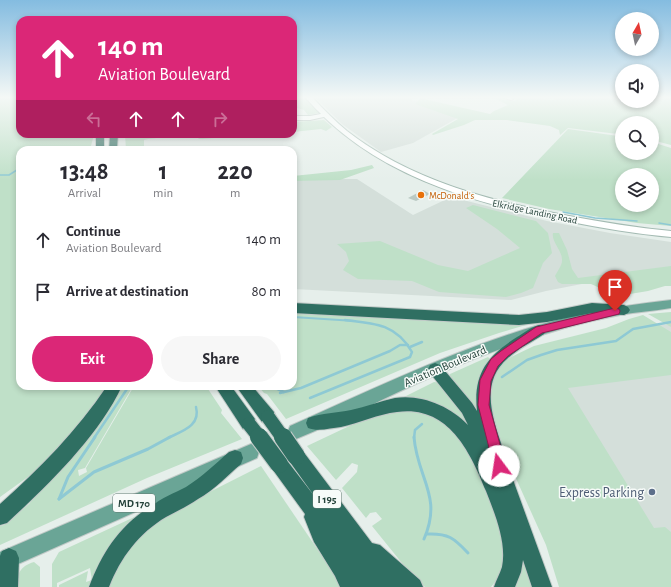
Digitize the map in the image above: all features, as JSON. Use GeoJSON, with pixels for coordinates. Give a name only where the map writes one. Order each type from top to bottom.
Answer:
{"type":"FeatureCollection","features":[{"type":"Feature","properties":{"kind":"highway"},"geometry":{"type":"LineString","coordinates":[[297,308],[510,320],[547,317],[592,308],[624,310]]}},
{"type":"Feature","properties":{"kind":"highway"},"geometry":{"type":"LineString","coordinates":[[539,330],[499,358],[490,368],[485,380],[483,396],[484,413],[499,466],[542,587]]}},
{"type":"Feature","properties":{"kind":"highway"},"geometry":{"type":"LineString","coordinates":[[435,369],[467,408],[499,466]]}},
{"type":"Feature","properties":{"kind":"highway"},"geometry":{"type":"LineString","coordinates":[[0,516],[42,478],[66,453],[96,416],[112,390]]}},
{"type":"Feature","properties":{"kind":"highway","name":"I 195"},"geometry":{"type":"LineString","coordinates":[[225,390],[371,587]]}},
{"type":"Feature","properties":{"kind":"highway","name":"I 195"},"geometry":{"type":"LineString","coordinates":[[246,390],[268,417],[394,587]]}},
{"type":"Feature","properties":{"kind":"highway"},"geometry":{"type":"LineString","coordinates":[[314,423],[352,417],[382,407],[401,404],[418,405],[434,410],[456,423],[468,436],[478,453],[501,506],[509,531],[512,547],[512,565],[504,587]]}},
{"type":"Feature","properties":{"kind":"highway"},"geometry":{"type":"LineString","coordinates":[[99,587],[113,554],[123,540],[134,529],[158,511],[200,488],[243,455]]}},
{"type":"Feature","properties":{"kind":"highway"},"geometry":{"type":"LineString","coordinates":[[310,504],[320,532],[343,568],[350,587]]}},
{"type":"Feature","properties":{"kind":"highway"},"geometry":{"type":"LineString","coordinates":[[359,541],[413,587]]}},
{"type":"Feature","properties":{"kind":"highway"},"geometry":{"type":"LineString","coordinates":[[5,560],[8,587]]}},
{"type":"Feature","properties":{"kind":"main road","name":"Elkridge Landing Road"},"geometry":{"type":"LineString","coordinates":[[336,124],[349,136],[379,156],[412,174],[457,192],[504,206],[536,213],[626,229],[671,234]]}},
{"type":"Feature","properties":{"kind":"main road","name":"Aviation Boulevard"},"geometry":{"type":"LineString","coordinates":[[296,431],[435,369],[506,340],[539,330],[624,310],[671,304]]}},
{"type":"Feature","properties":{"kind":"main road","name":"MD 170"},"geometry":{"type":"LineString","coordinates":[[5,560],[243,455]]}},
{"type":"Feature","properties":{"kind":"shaded area"},"geometry":{"type":"Polygon","coordinates":[[[343,124],[446,124],[413,143],[381,152],[343,124]]]}},
{"type":"Feature","properties":{"kind":"shaded area"},"geometry":{"type":"Polygon","coordinates":[[[297,179],[357,179],[413,215],[451,197],[547,221],[610,233],[671,242],[671,275],[592,282],[511,300],[297,289],[297,179]]]}},
{"type":"Feature","properties":{"kind":"shaded area"},"geometry":{"type":"Polygon","coordinates":[[[671,324],[671,587],[524,361],[655,325],[671,324]]]}},
{"type":"Feature","properties":{"kind":"green space"},"geometry":{"type":"Polygon","coordinates":[[[0,124],[16,124],[16,138],[93,138],[91,146],[16,146],[16,390],[110,390],[46,464],[0,497],[0,124]]]}},
{"type":"Feature","properties":{"kind":"green space"},"geometry":{"type":"Polygon","coordinates":[[[297,124],[329,124],[332,127],[326,131],[321,129],[297,132],[297,124]]]}},
{"type":"Feature","properties":{"kind":"green space"},"geometry":{"type":"Polygon","coordinates":[[[449,124],[465,124],[464,125],[433,135],[432,134],[449,124]]]}},
{"type":"Feature","properties":{"kind":"green space"},"geometry":{"type":"Polygon","coordinates":[[[538,124],[615,124],[615,134],[568,128],[560,135],[559,130],[550,126],[538,124]]]}},
{"type":"Feature","properties":{"kind":"green space"},"geometry":{"type":"Polygon","coordinates":[[[659,124],[671,124],[671,145],[659,142],[659,124]]]}},
{"type":"Feature","properties":{"kind":"green space"},"geometry":{"type":"Polygon","coordinates":[[[568,129],[615,136],[615,160],[659,160],[659,144],[671,148],[671,226],[637,223],[549,209],[502,198],[568,129]]]}},
{"type":"Feature","properties":{"kind":"green space"},"geometry":{"type":"Polygon","coordinates":[[[125,138],[157,138],[144,140],[144,146],[126,146],[125,138]]]}},
{"type":"Feature","properties":{"kind":"green space"},"geometry":{"type":"Polygon","coordinates":[[[372,165],[374,168],[340,180],[297,181],[297,176],[351,170],[372,165]]]}},
{"type":"Feature","properties":{"kind":"green space"},"geometry":{"type":"Polygon","coordinates":[[[473,205],[536,221],[548,233],[552,253],[543,263],[533,288],[506,297],[439,292],[412,281],[358,279],[343,270],[349,261],[346,252],[337,244],[380,241],[438,265],[468,271],[520,248],[497,229],[466,208],[473,205]]]}},
{"type":"Feature","properties":{"kind":"green space"},"geometry":{"type":"Polygon","coordinates":[[[553,233],[559,233],[567,250],[572,269],[578,278],[671,266],[671,286],[618,296],[591,284],[562,284],[558,282],[555,276],[562,261],[562,257],[554,240],[553,233]]]}},
{"type":"Feature","properties":{"kind":"green space"},"geometry":{"type":"Polygon","coordinates":[[[297,312],[523,323],[526,325],[440,353],[286,419],[267,394],[261,390],[297,390],[297,312]]]}},
{"type":"Feature","properties":{"kind":"green space"},"geometry":{"type":"Polygon","coordinates":[[[671,312],[671,327],[648,314],[671,312]]]}},
{"type":"Feature","properties":{"kind":"green space"},"geometry":{"type":"Polygon","coordinates":[[[643,315],[671,332],[671,375],[568,388],[654,528],[665,527],[671,532],[671,587],[559,587],[546,545],[495,432],[489,402],[492,375],[501,364],[511,357],[534,346],[606,328],[643,315]]]}},
{"type":"Feature","properties":{"kind":"green space"},"geometry":{"type":"Polygon","coordinates":[[[488,357],[491,360],[482,422],[449,378],[450,374],[488,357]]]}},
{"type":"Feature","properties":{"kind":"green space"},"geometry":{"type":"Polygon","coordinates":[[[434,382],[444,385],[449,390],[467,416],[485,448],[514,516],[534,587],[514,587],[517,578],[519,551],[511,520],[496,480],[476,442],[466,427],[451,412],[438,405],[418,399],[404,397],[434,382]]]}},
{"type":"Feature","properties":{"kind":"green space"},"geometry":{"type":"Polygon","coordinates":[[[116,390],[131,390],[85,468],[78,470],[79,476],[87,472],[86,468],[132,390],[209,390],[222,410],[221,413],[242,439],[147,478],[0,545],[0,526],[4,525],[29,504],[116,390]]]}},
{"type":"Feature","properties":{"kind":"green space"},"geometry":{"type":"Polygon","coordinates":[[[411,410],[445,422],[455,430],[470,453],[478,469],[498,521],[504,548],[502,569],[491,587],[425,587],[410,573],[372,526],[382,519],[376,512],[370,513],[366,518],[342,488],[357,472],[358,465],[352,463],[336,480],[307,446],[381,411],[383,415],[411,410]]]}},
{"type":"Feature","properties":{"kind":"green space"},"geometry":{"type":"Polygon","coordinates":[[[261,466],[343,587],[106,587],[119,556],[162,516],[261,466]]]}},
{"type":"Feature","properties":{"kind":"green space"},"geometry":{"type":"Polygon","coordinates":[[[143,513],[93,587],[59,587],[59,585],[88,571],[86,582],[92,580],[90,568],[57,583],[57,587],[52,587],[52,564],[59,552],[143,513]]]}},
{"type":"Feature","properties":{"kind":"green space"},"geometry":{"type":"Polygon","coordinates":[[[34,562],[40,567],[40,587],[15,587],[17,578],[22,568],[34,562]]]}},
{"type":"Feature","properties":{"kind":"building","name":"McDonald's"},"geometry":{"type":"Polygon","coordinates":[[[423,190],[430,194],[416,201],[408,198],[423,190]]]}},
{"type":"Feature","properties":{"kind":"waterway"},"geometry":{"type":"LineString","coordinates":[[0,175],[9,175],[16,171]]}},
{"type":"Feature","properties":{"kind":"waterway"},"geometry":{"type":"LineString","coordinates":[[563,212],[595,218],[637,221]]}},
{"type":"Feature","properties":{"kind":"waterway"},"geometry":{"type":"LineString","coordinates":[[659,223],[671,225]]}},
{"type":"Feature","properties":{"kind":"waterway"},"geometry":{"type":"LineString","coordinates":[[297,317],[355,321]]}},
{"type":"Feature","properties":{"kind":"waterway"},"geometry":{"type":"LineString","coordinates":[[345,320],[355,321]]}},
{"type":"Feature","properties":{"kind":"waterway"},"geometry":{"type":"LineString","coordinates":[[355,321],[375,324],[391,330],[407,345]]}},
{"type":"Feature","properties":{"kind":"waterway"},"geometry":{"type":"LineString","coordinates":[[502,377],[527,360],[541,355],[557,350],[616,341],[633,329],[671,322]]}},
{"type":"Feature","properties":{"kind":"waterway"},"geometry":{"type":"LineString","coordinates":[[410,347],[422,342]]}},
{"type":"Feature","properties":{"kind":"waterway"},"geometry":{"type":"LineString","coordinates":[[297,389],[390,351],[400,345],[407,345]]}},
{"type":"Feature","properties":{"kind":"waterway"},"geometry":{"type":"LineString","coordinates":[[310,398],[410,357],[412,352],[407,345]]}},
{"type":"Feature","properties":{"kind":"waterway"},"geometry":{"type":"LineString","coordinates":[[94,438],[126,390]]}},
{"type":"Feature","properties":{"kind":"waterway"},"geometry":{"type":"LineString","coordinates":[[280,390],[284,392]]}},
{"type":"Feature","properties":{"kind":"waterway"},"geometry":{"type":"LineString","coordinates":[[280,393],[293,390]]}},
{"type":"Feature","properties":{"kind":"waterway"},"geometry":{"type":"LineString","coordinates":[[170,437],[189,427],[193,423],[197,414],[196,407]]}},
{"type":"Feature","properties":{"kind":"waterway"},"geometry":{"type":"LineString","coordinates":[[414,437],[415,430],[422,424]]}},
{"type":"Feature","properties":{"kind":"waterway"},"geometry":{"type":"LineString","coordinates":[[95,437],[68,477],[59,499],[94,472],[148,449],[170,437]]}},
{"type":"Feature","properties":{"kind":"waterway"},"geometry":{"type":"LineString","coordinates":[[414,437],[416,451],[430,499],[431,511],[429,524],[424,539]]}},
{"type":"Feature","properties":{"kind":"waterway"},"geometry":{"type":"LineString","coordinates":[[427,534],[440,534],[446,536],[454,540],[468,553]]}},
{"type":"Feature","properties":{"kind":"place","name":"McDonald's"},"geometry":{"type":"Point","coordinates":[421,195]}},
{"type":"Feature","properties":{"kind":"place","name":"Express Parking"},"geometry":{"type":"Point","coordinates":[652,492]}},
{"type":"Feature","properties":{"kind":"route"},"geometry":{"type":"LineString","coordinates":[[499,466],[483,405],[485,380],[490,368],[504,354],[539,330],[615,311]]}}]}
